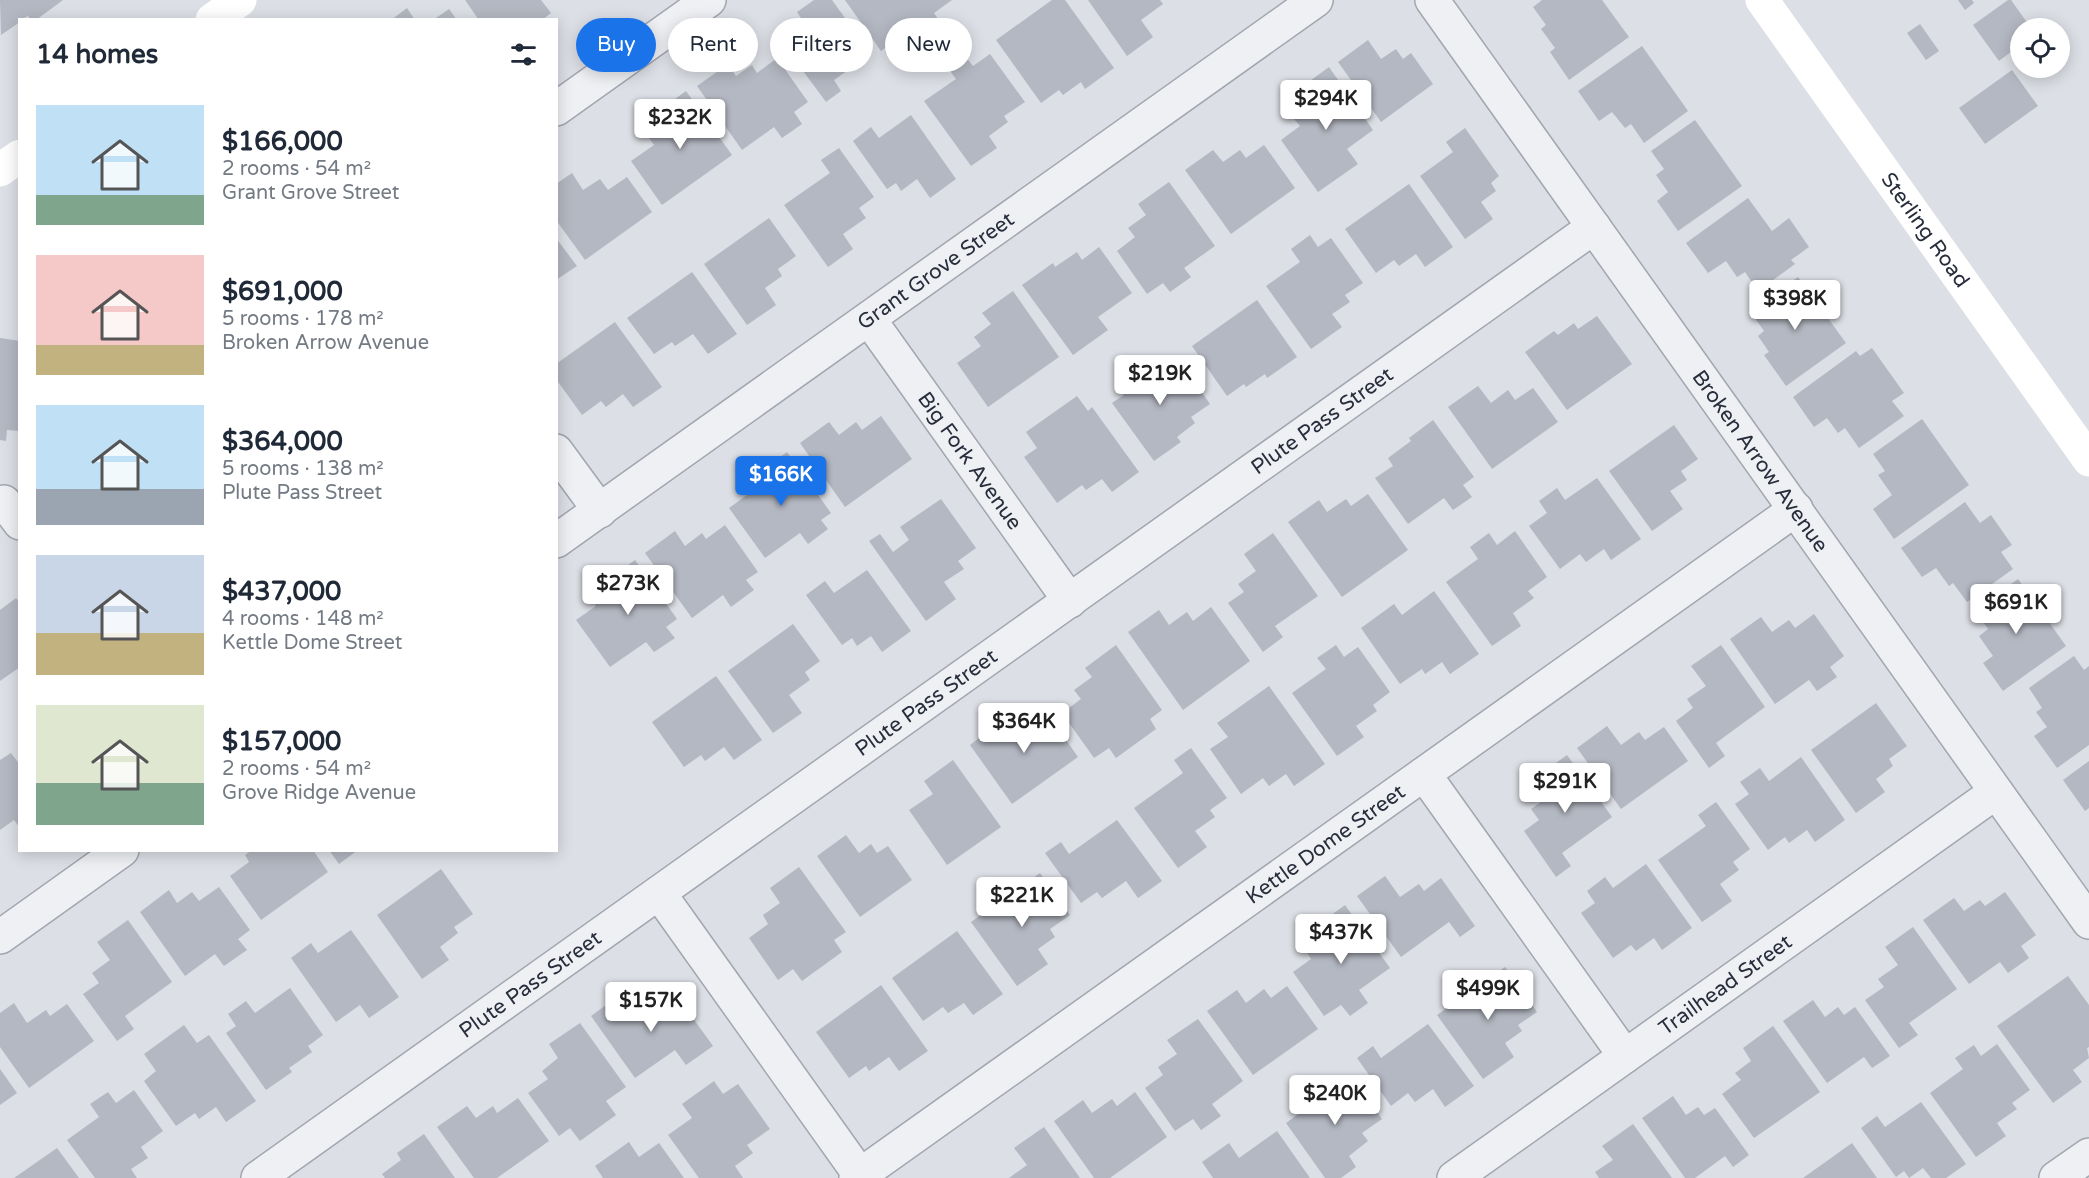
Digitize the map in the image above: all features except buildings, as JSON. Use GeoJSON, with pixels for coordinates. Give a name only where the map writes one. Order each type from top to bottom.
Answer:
{"type":"FeatureCollection","features":[{"type":"Feature","properties":{"kind":"street"},"geometry":{"type":"LineString","coordinates":[[215,18],[240,0]]}},
{"type":"Feature","properties":{"kind":"street"},"geometry":{"type":"LineString","coordinates":[[558,108],[709,0]]}},
{"type":"Feature","properties":{"kind":"street","name":"Grant Grove Street"},"geometry":{"type":"LineString","coordinates":[[558,540],[1316,0]]}},
{"type":"Feature","properties":{"kind":"street","name":"Broken Arrow Avenue"},"geometry":{"type":"LineString","coordinates":[[1432,0],[2089,922]]}},
{"type":"Feature","properties":{"kind":"street","name":"Sterling Road"},"geometry":{"type":"LineString","coordinates":[[1762,0],[2089,460]]}},
{"type":"Feature","properties":{"kind":"street"},"geometry":{"type":"LineString","coordinates":[[0,170],[18,157]]}},
{"type":"Feature","properties":{"kind":"street","name":"Plute Pass Street"},"geometry":{"type":"LineString","coordinates":[[258,1178],[1594,227]]}},
{"type":"Feature","properties":{"kind":"street","name":"Big Fork Avenue"},"geometry":{"type":"LineString","coordinates":[[869,319],[1070,601]]}},
{"type":"Feature","properties":{"kind":"street"},"geometry":{"type":"LineString","coordinates":[[558,453],[600,511]]}},
{"type":"Feature","properties":{"kind":"street","name":"Kettle Dome Street"},"geometry":{"type":"LineString","coordinates":[[858,1176],[1796,510]]}},
{"type":"Feature","properties":{"kind":"street"},"geometry":{"type":"LineString","coordinates":[[1424,774],[1625,1056]]}},
{"type":"Feature","properties":{"kind":"street","name":"Trailhead Street"},"geometry":{"type":"LineString","coordinates":[[1454,1178],[1996,792]]}},
{"type":"Feature","properties":{"kind":"street"},"geometry":{"type":"LineString","coordinates":[[0,937],[119,852]]}},
{"type":"Feature","properties":{"kind":"street"},"geometry":{"type":"LineString","coordinates":[[659,893],[858,1176]]}},
{"type":"Feature","properties":{"kind":"street"},"geometry":{"type":"LineString","coordinates":[[2056,1178],[2089,1155]]}}]}
